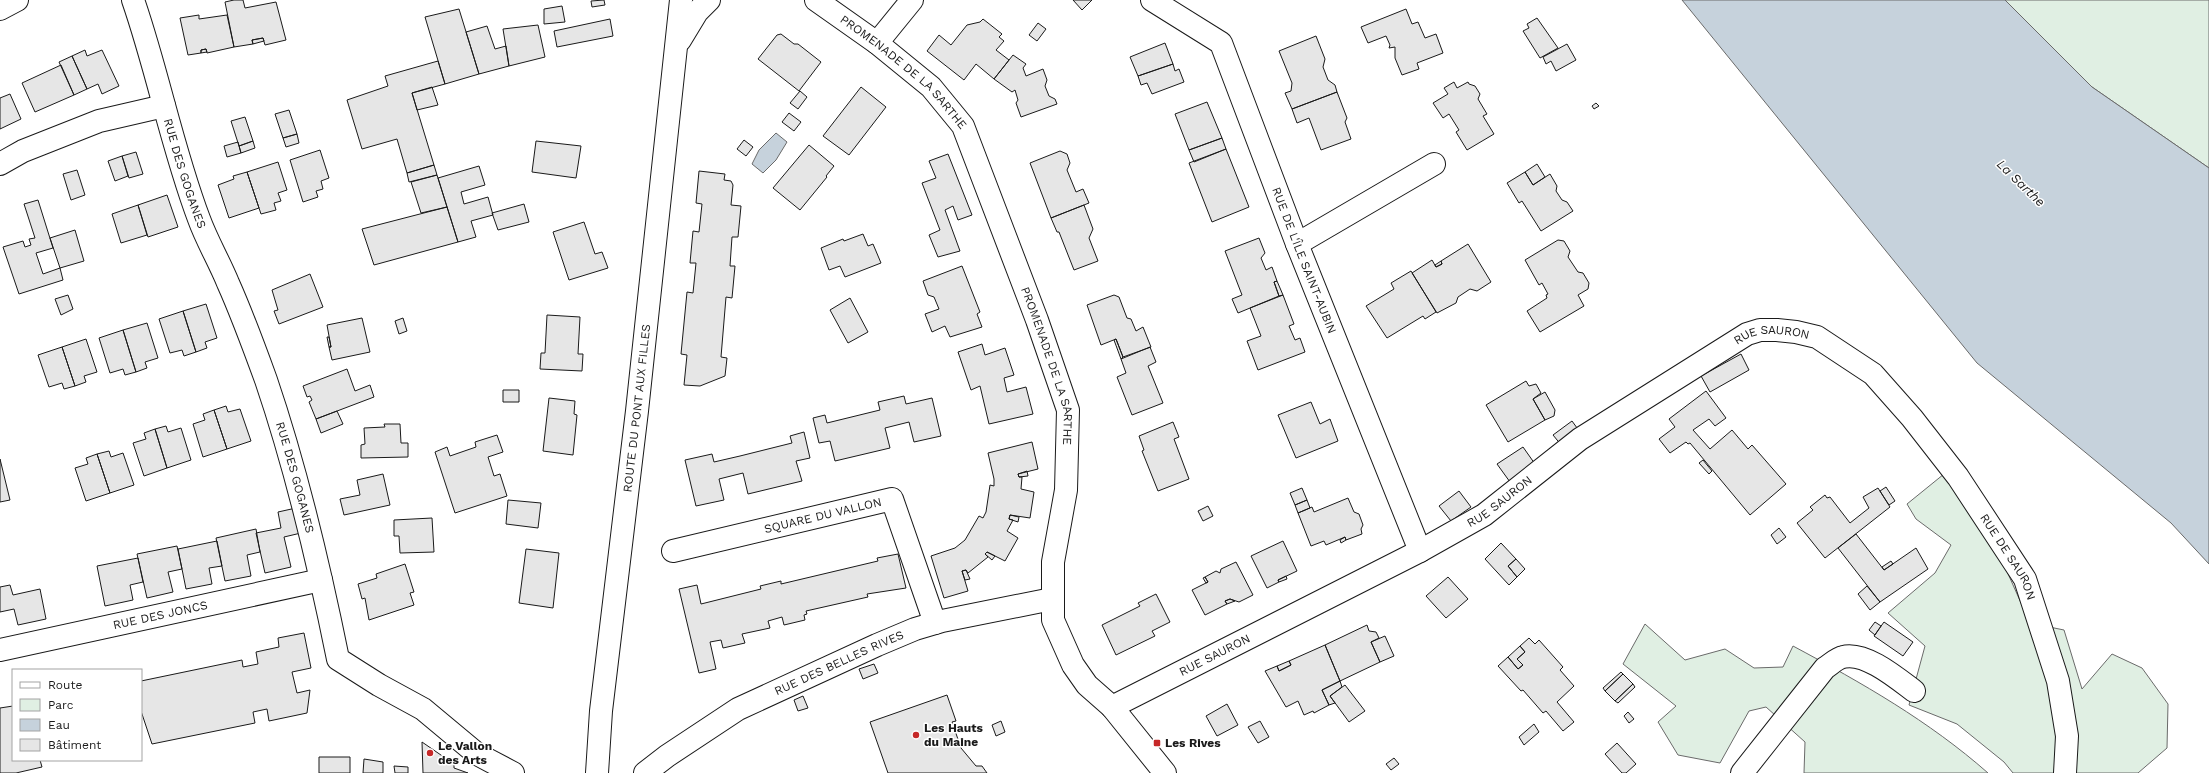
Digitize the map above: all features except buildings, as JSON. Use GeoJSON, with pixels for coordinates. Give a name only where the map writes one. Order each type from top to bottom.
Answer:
{"type":"FeatureCollection","features":[{"type":"Feature","properties":{"kind":"street"},"geometry":{"type":"LineString","coordinates":[[0,9],[17,0]]}},
{"type":"Feature","properties":{"kind":"street","name":"RUE DES GOGANES"},"geometry":{"type":"LineString","coordinates":[[133,0],[148,44],[164,106],[168,128],[199,220],[229,284],[265,379],[290,457],[303,511],[312,538],[338,659],[379,685],[423,709],[477,754],[513,773]]}},
{"type":"Feature","properties":{"kind":"street","name":"ROUTE DU PONT AUX FILLES"},"geometry":{"type":"LineString","coordinates":[[597,773],[601,711],[637,411],[667,122],[678,43],[681,0]]}},
{"type":"Feature","properties":{"kind":"street","name":"ROUTE DU PONT AUX FILLES"},"geometry":{"type":"LineString","coordinates":[[678,43],[697,12],[709,0]]}},
{"type":"Feature","properties":{"kind":"street","name":"PROMENADE DE LA SARTHE"},"geometry":{"type":"LineString","coordinates":[[816,0],[877,43],[931,87],[963,126],[1037,320],[1068,410],[1066,490],[1053,562],[1053,620],[1073,665],[1088,685],[1112,707],[1165,773]]}},
{"type":"Feature","properties":{"kind":"street"},"geometry":{"type":"LineString","coordinates":[[877,43],[912,0]]}},
{"type":"Feature","properties":{"kind":"street","name":"RUE DE L'ÎLE SAINT-AUBIN"},"geometry":{"type":"LineString","coordinates":[[1152,0],[1221,43],[1297,244],[1420,551]]}},
{"type":"Feature","properties":{"kind":"street","name":"RUE DES GOGANES"},"geometry":{"type":"LineString","coordinates":[[0,164],[23,151],[99,121],[164,106]]}},
{"type":"Feature","properties":{"kind":"street"},"geometry":{"type":"LineString","coordinates":[[1297,244],[1434,164]]}},
{"type":"Feature","properties":{"kind":"street","name":"RUE SAURON"},"geometry":{"type":"LineString","coordinates":[[1112,707],[1420,551],[1484,515],[1580,439],[1747,334],[1760,330],[1777,330],[1796,332],[1817,337],[1873,374]]}},
{"type":"Feature","properties":{"kind":"street","name":"RUE DE SAURON"},"geometry":{"type":"LineString","coordinates":[[1873,374],[1912,418],[1958,477],[2025,579],[2058,681],[2067,736],[2065,773]]}},
{"type":"Feature","properties":{"kind":"street","name":"SQUARE DU VALLON"},"geometry":{"type":"LineString","coordinates":[[672,551],[892,499],[935,623]]}},
{"type":"Feature","properties":{"kind":"street","name":"RUE DES JONCS"},"geometry":{"type":"LineString","coordinates":[[0,650],[321,580]]}},
{"type":"Feature","properties":{"kind":"street","name":"RUE DES BELLES RIVES"},"geometry":{"type":"LineString","coordinates":[[645,773],[667,756],[738,709],[877,645],[915,629],[935,623],[1052,599]]}},
{"type":"Feature","properties":{"kind":"street"},"geometry":{"type":"LineString","coordinates":[[1742,773],[1825,668],[1844,657],[1860,658],[1876,664],[1914,691]]}},
{"type":"Feature","properties":{"kind":"green space"},"geometry":{"type":"Polygon","coordinates":[[[2005,0],[2209,0],[2209,168],[2092,87],[2005,0]]]}},
{"type":"Feature","properties":{"kind":"green space"},"geometry":{"type":"Polygon","coordinates":[[[1944,474],[2005,567],[2030,623],[2064,630],[2082,689],[2112,654],[2142,668],[2168,704],[2167,748],[2138,773],[2013,773],[2004,762],[1957,724],[1909,705],[1925,646],[1888,613],[1935,573],[1951,545],[1916,519],[1907,504],[1944,474]]]}},
{"type":"Feature","properties":{"kind":"green space"},"geometry":{"type":"Polygon","coordinates":[[[1645,624],[1685,660],[1725,649],[1754,668],[1783,667],[1793,646],[1844,674],[1919,720],[1966,754],[1988,773],[1804,773],[1805,742],[1766,707],[1749,711],[1720,763],[1678,755],[1658,722],[1676,706],[1623,664],[1645,624]]]}},
{"type":"Feature","properties":{"kind":"water","name":"La Sarthe"},"geometry":{"type":"Polygon","coordinates":[[[1682,0],[2005,0],[2092,87],[2209,168],[2209,564],[2171,523],[1977,363],[1682,0]]]}},
{"type":"Feature","properties":{"kind":"water"},"geometry":{"type":"Polygon","coordinates":[[[776,133],[787,142],[776,160],[763,173],[752,164],[759,150],[776,133]]]}},
{"type":"Feature","properties":{"kind":"place","name":"Les Hauts du Maine"},"geometry":{"type":"Point","coordinates":[916,735]}},
{"type":"Feature","properties":{"kind":"place","name":"Les Rives"},"geometry":{"type":"Point","coordinates":[1157,743]}},
{"type":"Feature","properties":{"kind":"place","name":"Le Vallon des Arts"},"geometry":{"type":"Point","coordinates":[430,753]}}]}
